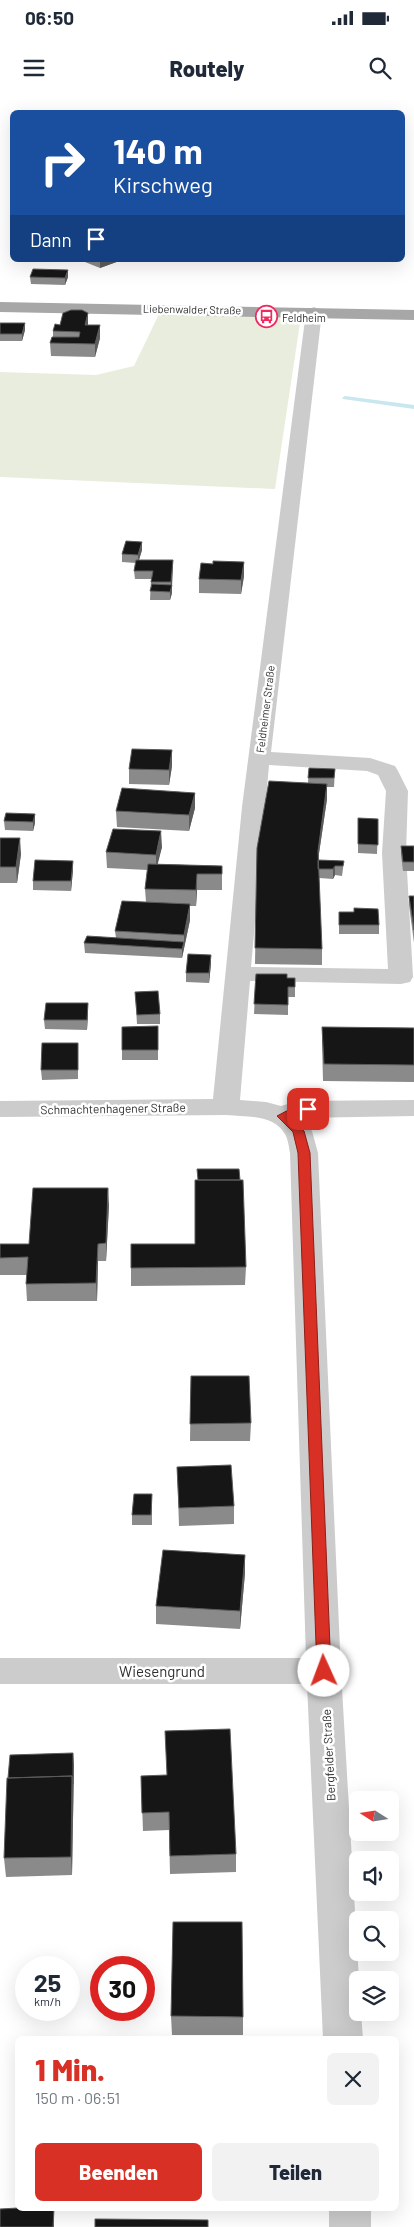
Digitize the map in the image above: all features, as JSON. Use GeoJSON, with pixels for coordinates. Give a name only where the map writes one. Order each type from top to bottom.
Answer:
{"type":"FeatureCollection","features":[{"type":"Feature","properties":{"kind":"main road","name":"Liebenwalder Straße"},"geometry":{"type":"LineString","coordinates":[[0,307],[414,314]]}},
{"type":"Feature","properties":{"kind":"street","name":"Feldheimer Straße"},"geometry":{"type":"LineString","coordinates":[[226,1107],[259,758],[314,312]]}},
{"type":"Feature","properties":{"kind":"street"},"geometry":{"type":"LineString","coordinates":[[238,974],[401,977],[394,853],[397,791],[387,771],[370,765],[259,758]]}},
{"type":"Feature","properties":{"kind":"street"},"geometry":{"type":"LineString","coordinates":[[226,1107],[266,1110],[282,1116],[298,1109],[414,1108]]}},
{"type":"Feature","properties":{"kind":"street","name":"Schmachtenhagener Straße"},"geometry":{"type":"LineString","coordinates":[[0,1109],[226,1107]]}},
{"type":"Feature","properties":{"kind":"street","name":"Bergfelder Straße"},"geometry":{"type":"LineString","coordinates":[[282,1116],[298,1131],[304,1153],[324,1671],[343,2036]]}},
{"type":"Feature","properties":{"kind":"street","name":"Wiesengrund"},"geometry":{"type":"LineString","coordinates":[[0,1671],[324,1671]]}},
{"type":"Feature","properties":{"kind":"street"},"geometry":{"type":"LineString","coordinates":[[350,2211],[350,2227]]}},
{"type":"Feature","properties":{"kind":"green space"},"geometry":{"type":"Polygon","coordinates":[[[159,314],[283,318],[300,323],[275,489],[0,477],[0,372],[96,375],[134,366],[159,314]]]}},
{"type":"Feature","properties":{"kind":"building"},"geometry":{"type":"Polygon","coordinates":[[[33,269],[68,270],[65,278],[30,277],[33,269]]]}},
{"type":"Feature","properties":{"kind":"building"},"geometry":{"type":"Polygon","coordinates":[[[71,310],[82,310],[88,313],[85,325],[100,325],[95,344],[50,343],[52,337],[79,337],[80,332],[53,331],[55,324],[60,325],[63,313],[71,310]]]}},
{"type":"Feature","properties":{"kind":"building"},"geometry":{"type":"Polygon","coordinates":[[[0,323],[25,323],[22,334],[0,334],[0,323]]]}},
{"type":"Feature","properties":{"kind":"building"},"geometry":{"type":"Polygon","coordinates":[[[126,541],[142,542],[138,555],[122,554],[126,541]]]}},
{"type":"Feature","properties":{"kind":"building"},"geometry":{"type":"Polygon","coordinates":[[[136,560],[173,560],[171,582],[151,582],[153,571],[134,571],[136,560]]]}},
{"type":"Feature","properties":{"kind":"building"},"geometry":{"type":"Polygon","coordinates":[[[213,561],[244,562],[241,580],[199,579],[201,563],[213,564],[213,561]]]}},
{"type":"Feature","properties":{"kind":"building"},"geometry":{"type":"Polygon","coordinates":[[[152,584],[172,585],[170,592],[150,591],[152,584]]]}},
{"type":"Feature","properties":{"kind":"building"},"geometry":{"type":"Polygon","coordinates":[[[132,749],[172,750],[169,770],[129,769],[132,749]]]}},
{"type":"Feature","properties":{"kind":"building"},"geometry":{"type":"Polygon","coordinates":[[[309,768],[335,769],[334,778],[308,778],[309,768]]]}},
{"type":"Feature","properties":{"kind":"building"},"geometry":{"type":"Polygon","coordinates":[[[269,781],[327,784],[318,851],[322,949],[255,948],[257,848],[269,781]]]}},
{"type":"Feature","properties":{"kind":"building"},"geometry":{"type":"Polygon","coordinates":[[[122,788],[195,793],[189,815],[116,811],[122,788]]]}},
{"type":"Feature","properties":{"kind":"building"},"geometry":{"type":"Polygon","coordinates":[[[6,813],[35,814],[33,822],[4,821],[6,813]]]}},
{"type":"Feature","properties":{"kind":"building"},"geometry":{"type":"Polygon","coordinates":[[[358,818],[378,819],[378,845],[358,844],[358,818]]]}},
{"type":"Feature","properties":{"kind":"building"},"geometry":{"type":"Polygon","coordinates":[[[113,829],[161,831],[156,855],[106,852],[113,829]]]}},
{"type":"Feature","properties":{"kind":"building"},"geometry":{"type":"Polygon","coordinates":[[[0,838],[20,838],[16,867],[0,867],[0,838]]]}},
{"type":"Feature","properties":{"kind":"building"},"geometry":{"type":"Polygon","coordinates":[[[401,846],[414,846],[414,862],[403,862],[401,846]]]}},
{"type":"Feature","properties":{"kind":"building"},"geometry":{"type":"Polygon","coordinates":[[[35,860],[73,861],[71,881],[33,881],[35,860]]]}},
{"type":"Feature","properties":{"kind":"building"},"geometry":{"type":"Polygon","coordinates":[[[318,860],[344,861],[343,866],[335,866],[333,869],[318,869],[318,860]]]}},
{"type":"Feature","properties":{"kind":"building"},"geometry":{"type":"Polygon","coordinates":[[[148,864],[222,866],[222,874],[197,874],[196,890],[145,889],[148,864]]]}},
{"type":"Feature","properties":{"kind":"building"},"geometry":{"type":"Polygon","coordinates":[[[409,896],[414,896],[414,930],[409,896]]]}},
{"type":"Feature","properties":{"kind":"building"},"geometry":{"type":"Polygon","coordinates":[[[122,901],[190,904],[184,935],[115,931],[122,901]]]}},
{"type":"Feature","properties":{"kind":"building"},"geometry":{"type":"Polygon","coordinates":[[[354,908],[378,909],[379,925],[339,925],[339,912],[354,912],[354,908]]]}},
{"type":"Feature","properties":{"kind":"building"},"geometry":{"type":"Polygon","coordinates":[[[87,936],[184,942],[182,949],[84,943],[87,936]]]}},
{"type":"Feature","properties":{"kind":"building"},"geometry":{"type":"Polygon","coordinates":[[[188,954],[211,955],[209,973],[186,973],[188,954]]]}},
{"type":"Feature","properties":{"kind":"building"},"geometry":{"type":"Polygon","coordinates":[[[256,974],[287,974],[287,978],[295,978],[295,987],[288,987],[288,1005],[254,1004],[256,974]]]}},
{"type":"Feature","properties":{"kind":"building"},"geometry":{"type":"Polygon","coordinates":[[[158,991],[160,1014],[137,1015],[135,992],[158,991]]]}},
{"type":"Feature","properties":{"kind":"building"},"geometry":{"type":"Polygon","coordinates":[[[46,1003],[88,1003],[87,1020],[44,1020],[46,1003]]]}},
{"type":"Feature","properties":{"kind":"building"},"geometry":{"type":"Polygon","coordinates":[[[158,1026],[158,1050],[122,1050],[122,1027],[158,1026]]]}},
{"type":"Feature","properties":{"kind":"building"},"geometry":{"type":"Polygon","coordinates":[[[322,1027],[414,1028],[414,1065],[324,1064],[322,1027]]]}},
{"type":"Feature","properties":{"kind":"building"},"geometry":{"type":"Polygon","coordinates":[[[42,1043],[78,1043],[78,1070],[41,1070],[42,1043]]]}},
{"type":"Feature","properties":{"kind":"building"},"geometry":{"type":"Polygon","coordinates":[[[197,1169],[239,1169],[240,1180],[198,1180],[197,1169]]]}},
{"type":"Feature","properties":{"kind":"building"},"geometry":{"type":"Polygon","coordinates":[[[195,1180],[243,1180],[246,1267],[131,1268],[131,1244],[195,1244],[195,1180]]]}},
{"type":"Feature","properties":{"kind":"building"},"geometry":{"type":"Polygon","coordinates":[[[33,1188],[108,1188],[106,1243],[98,1244],[96,1283],[26,1284],[28,1257],[0,1258],[0,1244],[29,1244],[33,1188]]]}},
{"type":"Feature","properties":{"kind":"building"},"geometry":{"type":"Polygon","coordinates":[[[191,1376],[249,1376],[251,1423],[190,1424],[191,1376]]]}},
{"type":"Feature","properties":{"kind":"building"},"geometry":{"type":"Polygon","coordinates":[[[231,1465],[234,1506],[179,1508],[177,1467],[231,1465]]]}},
{"type":"Feature","properties":{"kind":"building"},"geometry":{"type":"Polygon","coordinates":[[[134,1494],[152,1494],[151,1515],[132,1515],[134,1494]]]}},
{"type":"Feature","properties":{"kind":"building"},"geometry":{"type":"Polygon","coordinates":[[[163,1550],[245,1555],[240,1611],[156,1606],[163,1550]]]}},
{"type":"Feature","properties":{"kind":"building"},"geometry":{"type":"Polygon","coordinates":[[[230,1729],[236,1854],[170,1856],[169,1812],[142,1813],[141,1776],[167,1775],[165,1731],[230,1729]]]}},
{"type":"Feature","properties":{"kind":"building"},"geometry":{"type":"Polygon","coordinates":[[[73,1753],[73,1784],[72,1776],[8,1778],[10,1755],[73,1753]]]}},
{"type":"Feature","properties":{"kind":"building"},"geometry":{"type":"Polygon","coordinates":[[[72,1776],[71,1857],[4,1858],[7,1778],[72,1776]]]}},
{"type":"Feature","properties":{"kind":"building"},"geometry":{"type":"Polygon","coordinates":[[[173,1922],[242,1922],[243,2017],[171,2016],[173,1922]]]}},
{"type":"Feature","properties":{"kind":"building"},"geometry":{"type":"Polygon","coordinates":[[[0,2209],[54,2211],[53,2227],[0,2227],[0,2209]]]}},
{"type":"Feature","properties":{"kind":"building"},"geometry":{"type":"Polygon","coordinates":[[[95,2219],[208,2220],[208,2227],[95,2227],[95,2219]]]}},
{"type":"Feature","properties":{"kind":"waterway"},"geometry":{"type":"LineString","coordinates":[[345,398],[414,407]]}},
{"type":"Feature","properties":{"kind":"place","name":"Feldheim"},"geometry":{"type":"Point","coordinates":[266,317]}},
{"type":"Feature","properties":{"kind":"route"},"geometry":{"type":"LineString","coordinates":[[308,1109],[298,1109],[282,1116],[298,1131],[304,1153],[324,1671]]}}]}
